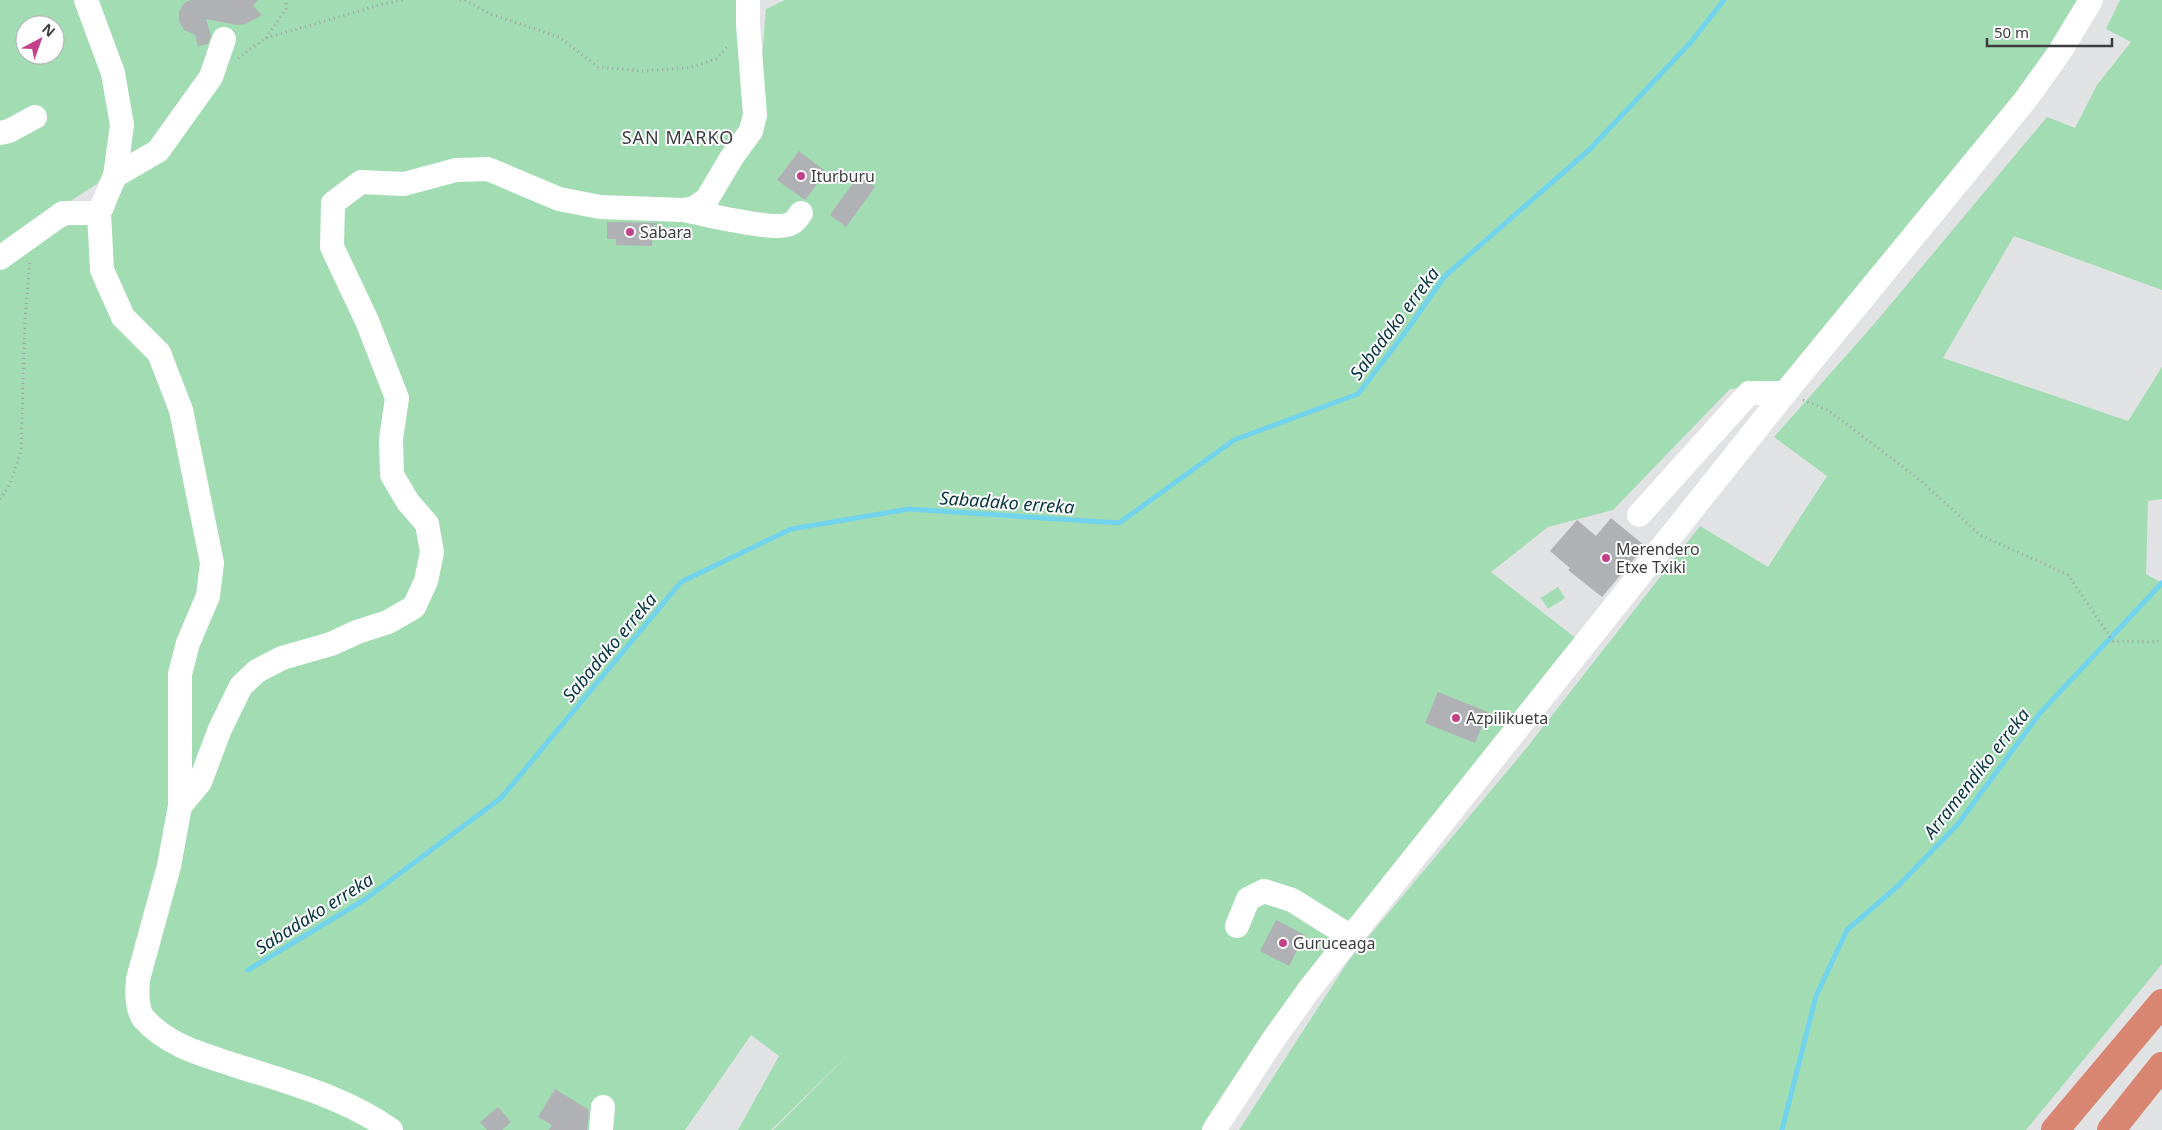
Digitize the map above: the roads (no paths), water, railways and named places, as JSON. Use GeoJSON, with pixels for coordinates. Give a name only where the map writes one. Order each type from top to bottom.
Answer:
{"type":"FeatureCollection","features":[{"type":"Feature","properties":{"kind":"highway"},"geometry":{"type":"LineString","coordinates":[[2055,1130],[2162,1003]]}},
{"type":"Feature","properties":{"kind":"highway"},"geometry":{"type":"LineString","coordinates":[[2111,1130],[2162,1066]]}},
{"type":"Feature","properties":{"kind":"street"},"geometry":{"type":"LineString","coordinates":[[86,0],[113,73],[122,126],[115,176],[99,213],[102,270],[123,317],[159,353],[181,410],[212,563],[208,596],[188,642],[180,674],[180,806],[169,866],[138,979],[137,998],[143,1018],[172,1042],[196,1054],[341,1101],[390,1130]]}},
{"type":"Feature","properties":{"kind":"street"},"geometry":{"type":"LineString","coordinates":[[683,210],[694,208],[707,199],[732,156],[751,131],[755,115],[748,25],[748,0]]}},
{"type":"Feature","properties":{"kind":"street"},"geometry":{"type":"LineString","coordinates":[[1214,1130],[1273,1040],[1351,937],[1785,393],[2026,99],[2059,53],[2091,0]]}},
{"type":"Feature","properties":{"kind":"street"},"geometry":{"type":"LineString","coordinates":[[115,176],[158,151],[211,77],[224,39]]}},
{"type":"Feature","properties":{"kind":"street"},"geometry":{"type":"LineString","coordinates":[[0,133],[9,131],[34,117]]}},
{"type":"Feature","properties":{"kind":"street"},"geometry":{"type":"LineString","coordinates":[[180,806],[200,782],[220,729],[241,686],[257,671],[282,658],[331,644],[357,632],[388,622],[414,607],[426,580],[432,552],[427,524],[408,502],[392,475],[392,439],[397,398],[367,321],[332,247],[333,203],[361,182],[404,184],[456,170],[488,169],[559,199],[600,207],[683,210],[761,224],[786,225],[796,221],[801,213]]}},
{"type":"Feature","properties":{"kind":"street"},"geometry":{"type":"LineString","coordinates":[[0,258],[63,213],[99,213]]}},
{"type":"Feature","properties":{"kind":"street"},"geometry":{"type":"LineString","coordinates":[[1639,515],[1749,393],[1785,393]]}},
{"type":"Feature","properties":{"kind":"street"},"geometry":{"type":"LineString","coordinates":[[1237,926],[1248,899],[1264,891],[1292,900],[1351,937]]}},
{"type":"Feature","properties":{"kind":"street"},"geometry":{"type":"LineString","coordinates":[[601,1130],[603,1107]]}},
{"type":"Feature","properties":{"kind":"waterway","name":"Sabadako erreka"},"geometry":{"type":"LineString","coordinates":[[248,970],[364,900],[501,798],[681,582],[791,529],[909,509],[1119,523],[1234,440],[1358,394],[1445,276],[1589,150],[1691,42],[1724,0]]}},
{"type":"Feature","properties":{"kind":"waterway","name":"Arramendiko erreka"},"geometry":{"type":"LineString","coordinates":[[1782,1130],[1816,996],[1847,930],[1899,885],[1958,824],[2040,713],[2162,583]]}},
{"type":"Feature","properties":{"kind":"place","name":"Iturburu"},"geometry":{"type":"Point","coordinates":[801,176]}},
{"type":"Feature","properties":{"kind":"place","name":"Sabara"},"geometry":{"type":"Point","coordinates":[630,232]}},
{"type":"Feature","properties":{"kind":"place","name":"Merendero Etxe Txiki"},"geometry":{"type":"Point","coordinates":[1606,558]}},
{"type":"Feature","properties":{"kind":"place","name":"Azpilikueta"},"geometry":{"type":"Point","coordinates":[1456,718]}},
{"type":"Feature","properties":{"kind":"place","name":"Guruceaga"},"geometry":{"type":"Point","coordinates":[1283,943]}},
{"type":"Feature","properties":{"kind":"district","name":"SAN MARKO"},"geometry":{"type":"Point","coordinates":[678,137]}}]}
